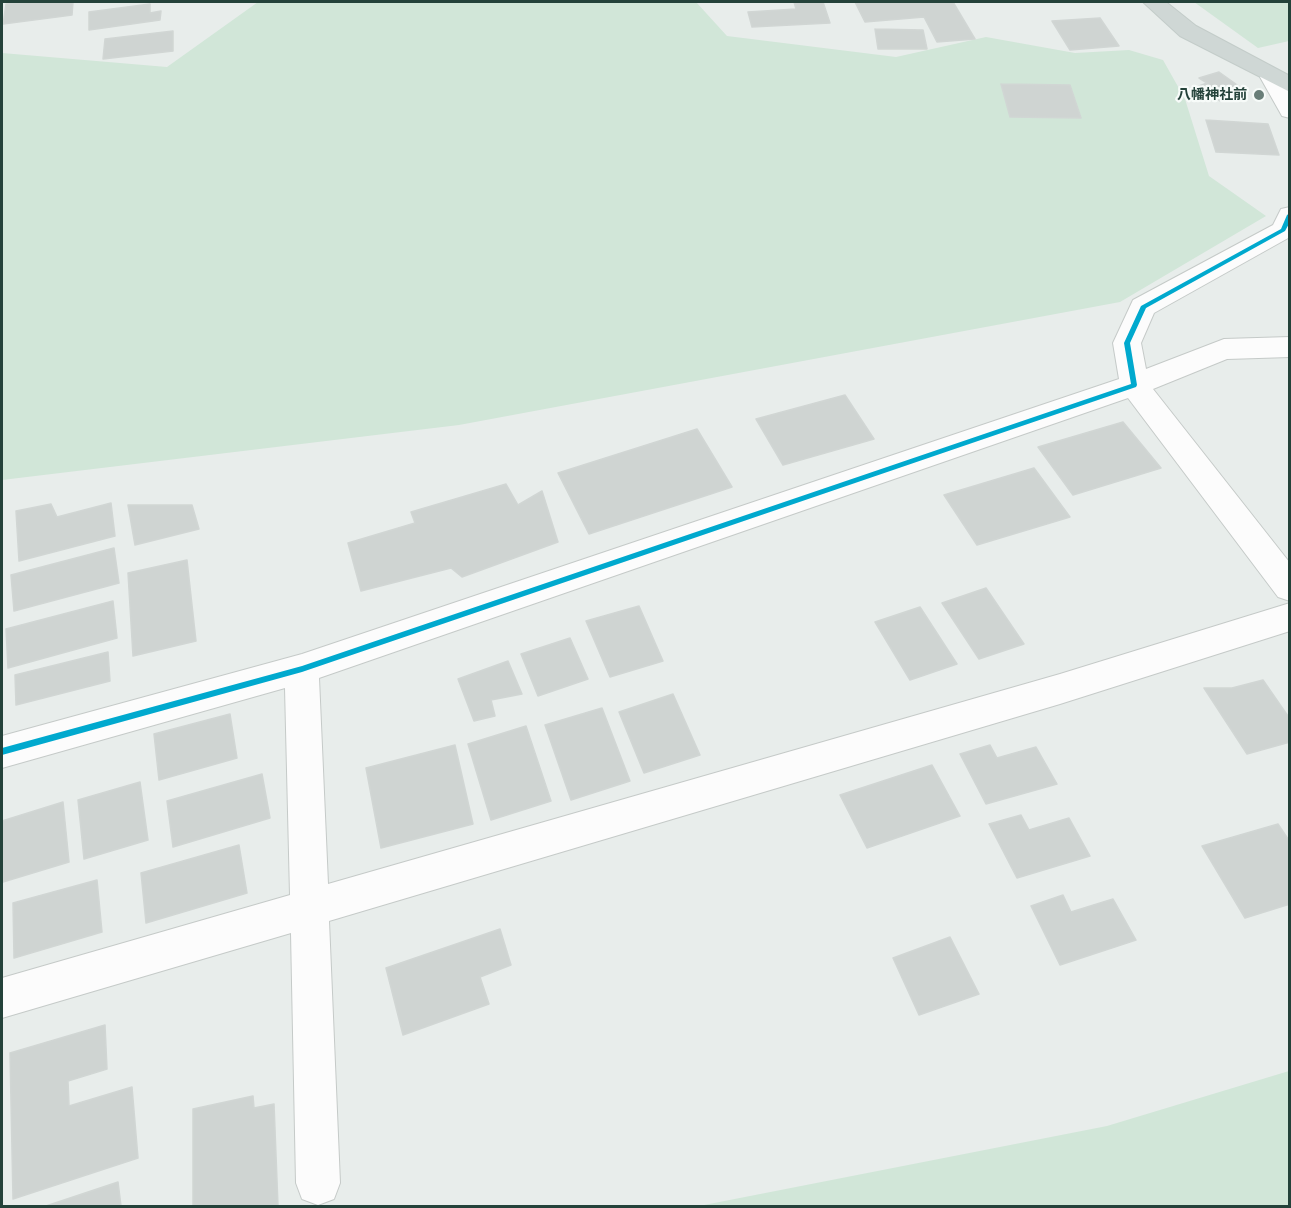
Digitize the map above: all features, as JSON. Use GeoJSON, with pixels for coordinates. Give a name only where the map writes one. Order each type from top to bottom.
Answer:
{"type":"FeatureCollection","features":[{"type":"Feature","properties":{"kind":"main road"},"geometry":{"type":"LineString","coordinates":[[1154,2],[1188,31],[1280,81]]}},
{"type":"Feature","properties":{"kind":"street"},"geometry":{"type":"LineString","coordinates":[[1280,81],[1290,111]]}},
{"type":"Feature","properties":{"kind":"street"},"geometry":{"type":"LineString","coordinates":[[1290,215],[1282,230],[1143,307],[1126,343],[1134,386],[1290,588]]}},
{"type":"Feature","properties":{"kind":"street"},"geometry":{"type":"LineString","coordinates":[[2,752],[302,669],[1134,386],[1224,349],[1290,347]]}},
{"type":"Feature","properties":{"kind":"street"},"geometry":{"type":"LineString","coordinates":[[2,998],[1060,689],[1290,617]]}},
{"type":"Feature","properties":{"kind":"street"},"geometry":{"type":"LineString","coordinates":[[302,669],[318,1183]]}},
{"type":"Feature","properties":{"kind":"green space"},"geometry":{"type":"Polygon","coordinates":[[[258,2],[696,2],[727,36],[896,57],[986,37],[1075,53],[1129,50],[1163,60],[1185,99],[1209,176],[1266,216],[1120,302],[459,425],[2,480],[2,53],[167,67],[258,2]]]}},
{"type":"Feature","properties":{"kind":"green space"},"geometry":{"type":"Polygon","coordinates":[[[1194,2],[1289,2],[1289,41],[1258,48],[1194,2]]]}},
{"type":"Feature","properties":{"kind":"green space"},"geometry":{"type":"Polygon","coordinates":[[[1289,1071],[1289,1206],[699,1206],[1107,1126],[1289,1071]]]}},
{"type":"Feature","properties":{"kind":"building"},"geometry":{"type":"Polygon","coordinates":[[[73,2],[72,15],[3,24],[6,4],[73,2]]]}},
{"type":"Feature","properties":{"kind":"building"},"geometry":{"type":"Polygon","coordinates":[[[794,2],[823,2],[830,23],[752,27],[748,12],[796,9],[794,2]]]}},
{"type":"Feature","properties":{"kind":"building"},"geometry":{"type":"Polygon","coordinates":[[[855,2],[953,2],[975,39],[937,42],[924,17],[865,22],[855,2]]]}},
{"type":"Feature","properties":{"kind":"building"},"geometry":{"type":"Polygon","coordinates":[[[150,4],[150,13],[161,11],[160,20],[89,30],[89,12],[150,4]]]}},
{"type":"Feature","properties":{"kind":"building"},"geometry":{"type":"Polygon","coordinates":[[[1100,18],[1119,46],[1070,50],[1052,21],[1100,18]]]}},
{"type":"Feature","properties":{"kind":"building"},"geometry":{"type":"Polygon","coordinates":[[[875,29],[923,30],[927,49],[878,49],[875,29]]]}},
{"type":"Feature","properties":{"kind":"building"},"geometry":{"type":"Polygon","coordinates":[[[173,31],[173,51],[103,59],[105,39],[173,31]]]}},
{"type":"Feature","properties":{"kind":"building"},"geometry":{"type":"Polygon","coordinates":[[[1219,72],[1247,92],[1220,101],[1199,86],[1207,83],[1199,78],[1219,72]]]}},
{"type":"Feature","properties":{"kind":"building"},"geometry":{"type":"Polygon","coordinates":[[[1001,84],[1070,85],[1081,118],[1010,117],[1001,84]]]}},
{"type":"Feature","properties":{"kind":"building"},"geometry":{"type":"Polygon","coordinates":[[[1206,120],[1268,124],[1279,155],[1216,152],[1206,120]]]}},
{"type":"Feature","properties":{"kind":"building"},"geometry":{"type":"Polygon","coordinates":[[[845,395],[874,439],[783,465],[756,419],[845,395]]]}},
{"type":"Feature","properties":{"kind":"building"},"geometry":{"type":"Polygon","coordinates":[[[1123,422],[1161,468],[1073,495],[1038,447],[1123,422]]]}},
{"type":"Feature","properties":{"kind":"building"},"geometry":{"type":"Polygon","coordinates":[[[697,429],[732,487],[589,534],[558,473],[697,429]]]}},
{"type":"Feature","properties":{"kind":"building"},"geometry":{"type":"Polygon","coordinates":[[[1034,468],[1070,517],[977,545],[944,495],[1034,468]]]}},
{"type":"Feature","properties":{"kind":"building"},"geometry":{"type":"Polygon","coordinates":[[[506,484],[518,505],[542,491],[558,542],[462,577],[451,568],[361,591],[348,543],[415,523],[411,512],[506,484]]]}},
{"type":"Feature","properties":{"kind":"building"},"geometry":{"type":"Polygon","coordinates":[[[111,503],[115,536],[19,561],[16,511],[51,504],[57,517],[111,503]]]}},
{"type":"Feature","properties":{"kind":"building"},"geometry":{"type":"Polygon","coordinates":[[[128,505],[192,505],[199,529],[135,545],[128,505]]]}},
{"type":"Feature","properties":{"kind":"building"},"geometry":{"type":"Polygon","coordinates":[[[114,548],[119,583],[14,611],[11,575],[114,548]]]}},
{"type":"Feature","properties":{"kind":"building"},"geometry":{"type":"Polygon","coordinates":[[[187,560],[196,641],[133,656],[128,573],[187,560]]]}},
{"type":"Feature","properties":{"kind":"building"},"geometry":{"type":"Polygon","coordinates":[[[986,588],[1024,644],[979,659],[942,603],[986,588]]]}},
{"type":"Feature","properties":{"kind":"building"},"geometry":{"type":"Polygon","coordinates":[[[113,601],[117,638],[8,668],[6,629],[113,601]]]}},
{"type":"Feature","properties":{"kind":"building"},"geometry":{"type":"Polygon","coordinates":[[[639,606],[663,661],[610,677],[586,621],[639,606]]]}},
{"type":"Feature","properties":{"kind":"building"},"geometry":{"type":"Polygon","coordinates":[[[920,607],[957,664],[910,680],[875,622],[920,607]]]}},
{"type":"Feature","properties":{"kind":"building"},"geometry":{"type":"Polygon","coordinates":[[[570,638],[588,679],[538,696],[521,654],[570,638]]]}},
{"type":"Feature","properties":{"kind":"building"},"geometry":{"type":"Polygon","coordinates":[[[108,652],[110,681],[16,705],[15,675],[108,652]]]}},
{"type":"Feature","properties":{"kind":"building"},"geometry":{"type":"Polygon","coordinates":[[[508,661],[522,694],[491,700],[495,716],[474,721],[458,679],[508,661]]]}},
{"type":"Feature","properties":{"kind":"building"},"geometry":{"type":"Polygon","coordinates":[[[1263,680],[1290,719],[1290,742],[1247,754],[1204,688],[1232,688],[1263,680]]]}},
{"type":"Feature","properties":{"kind":"building"},"geometry":{"type":"Polygon","coordinates":[[[673,694],[700,755],[644,773],[619,712],[673,694]]]}},
{"type":"Feature","properties":{"kind":"building"},"geometry":{"type":"Polygon","coordinates":[[[602,708],[630,781],[571,800],[545,725],[602,708]]]}},
{"type":"Feature","properties":{"kind":"building"},"geometry":{"type":"Polygon","coordinates":[[[230,714],[237,758],[159,780],[154,734],[230,714]]]}},
{"type":"Feature","properties":{"kind":"building"},"geometry":{"type":"Polygon","coordinates":[[[526,726],[551,801],[491,820],[468,744],[526,726]]]}},
{"type":"Feature","properties":{"kind":"building"},"geometry":{"type":"Polygon","coordinates":[[[455,745],[473,824],[381,848],[366,768],[455,745]]]}},
{"type":"Feature","properties":{"kind":"building"},"geometry":{"type":"Polygon","coordinates":[[[990,745],[997,758],[1036,747],[1057,784],[986,804],[960,754],[990,745]]]}},
{"type":"Feature","properties":{"kind":"building"},"geometry":{"type":"Polygon","coordinates":[[[932,765],[960,816],[867,848],[840,795],[932,765]]]}},
{"type":"Feature","properties":{"kind":"building"},"geometry":{"type":"Polygon","coordinates":[[[262,774],[270,818],[173,847],[167,801],[262,774]]]}},
{"type":"Feature","properties":{"kind":"building"},"geometry":{"type":"Polygon","coordinates":[[[140,782],[148,840],[84,859],[78,800],[140,782]]]}},
{"type":"Feature","properties":{"kind":"building"},"geometry":{"type":"Polygon","coordinates":[[[63,802],[69,862],[3,882],[2,821],[63,802]]]}},
{"type":"Feature","properties":{"kind":"building"},"geometry":{"type":"Polygon","coordinates":[[[1021,815],[1029,830],[1069,818],[1090,856],[1017,878],[989,824],[1021,815]]]}},
{"type":"Feature","properties":{"kind":"building"},"geometry":{"type":"Polygon","coordinates":[[[1278,824],[1290,842],[1290,904],[1245,918],[1202,846],[1278,824]]]}},
{"type":"Feature","properties":{"kind":"building"},"geometry":{"type":"Polygon","coordinates":[[[239,845],[247,893],[146,923],[141,873],[239,845]]]}},
{"type":"Feature","properties":{"kind":"building"},"geometry":{"type":"Polygon","coordinates":[[[97,880],[102,932],[14,958],[13,903],[97,880]]]}},
{"type":"Feature","properties":{"kind":"building"},"geometry":{"type":"Polygon","coordinates":[[[1063,895],[1071,912],[1113,899],[1136,940],[1060,965],[1031,906],[1063,895]]]}},
{"type":"Feature","properties":{"kind":"building"},"geometry":{"type":"Polygon","coordinates":[[[500,929],[511,965],[480,977],[489,1004],[403,1035],[386,968],[500,929]]]}},
{"type":"Feature","properties":{"kind":"building"},"geometry":{"type":"Polygon","coordinates":[[[950,937],[979,994],[919,1015],[893,958],[950,937]]]}},
{"type":"Feature","properties":{"kind":"building"},"geometry":{"type":"Polygon","coordinates":[[[105,1025],[107,1069],[68,1081],[69,1106],[132,1087],[138,1158],[13,1199],[10,1053],[105,1025]]]}},
{"type":"Feature","properties":{"kind":"building"},"geometry":{"type":"Polygon","coordinates":[[[253,1096],[254,1108],[274,1104],[278,1206],[193,1206],[193,1109],[253,1096]]]}},
{"type":"Feature","properties":{"kind":"building"},"geometry":{"type":"Polygon","coordinates":[[[118,1182],[121,1206],[46,1206],[118,1182]]]}},
{"type":"Feature","properties":{"kind":"transit line"},"geometry":{"type":"LineString","coordinates":[[2,752],[302,669],[1134,385],[1127,343],[1143,307],[1283,230],[1290,215]]}},
{"type":"Feature","properties":{"kind":"place","name":"八幡神社前"},"geometry":{"type":"Point","coordinates":[1259,95]}}]}
